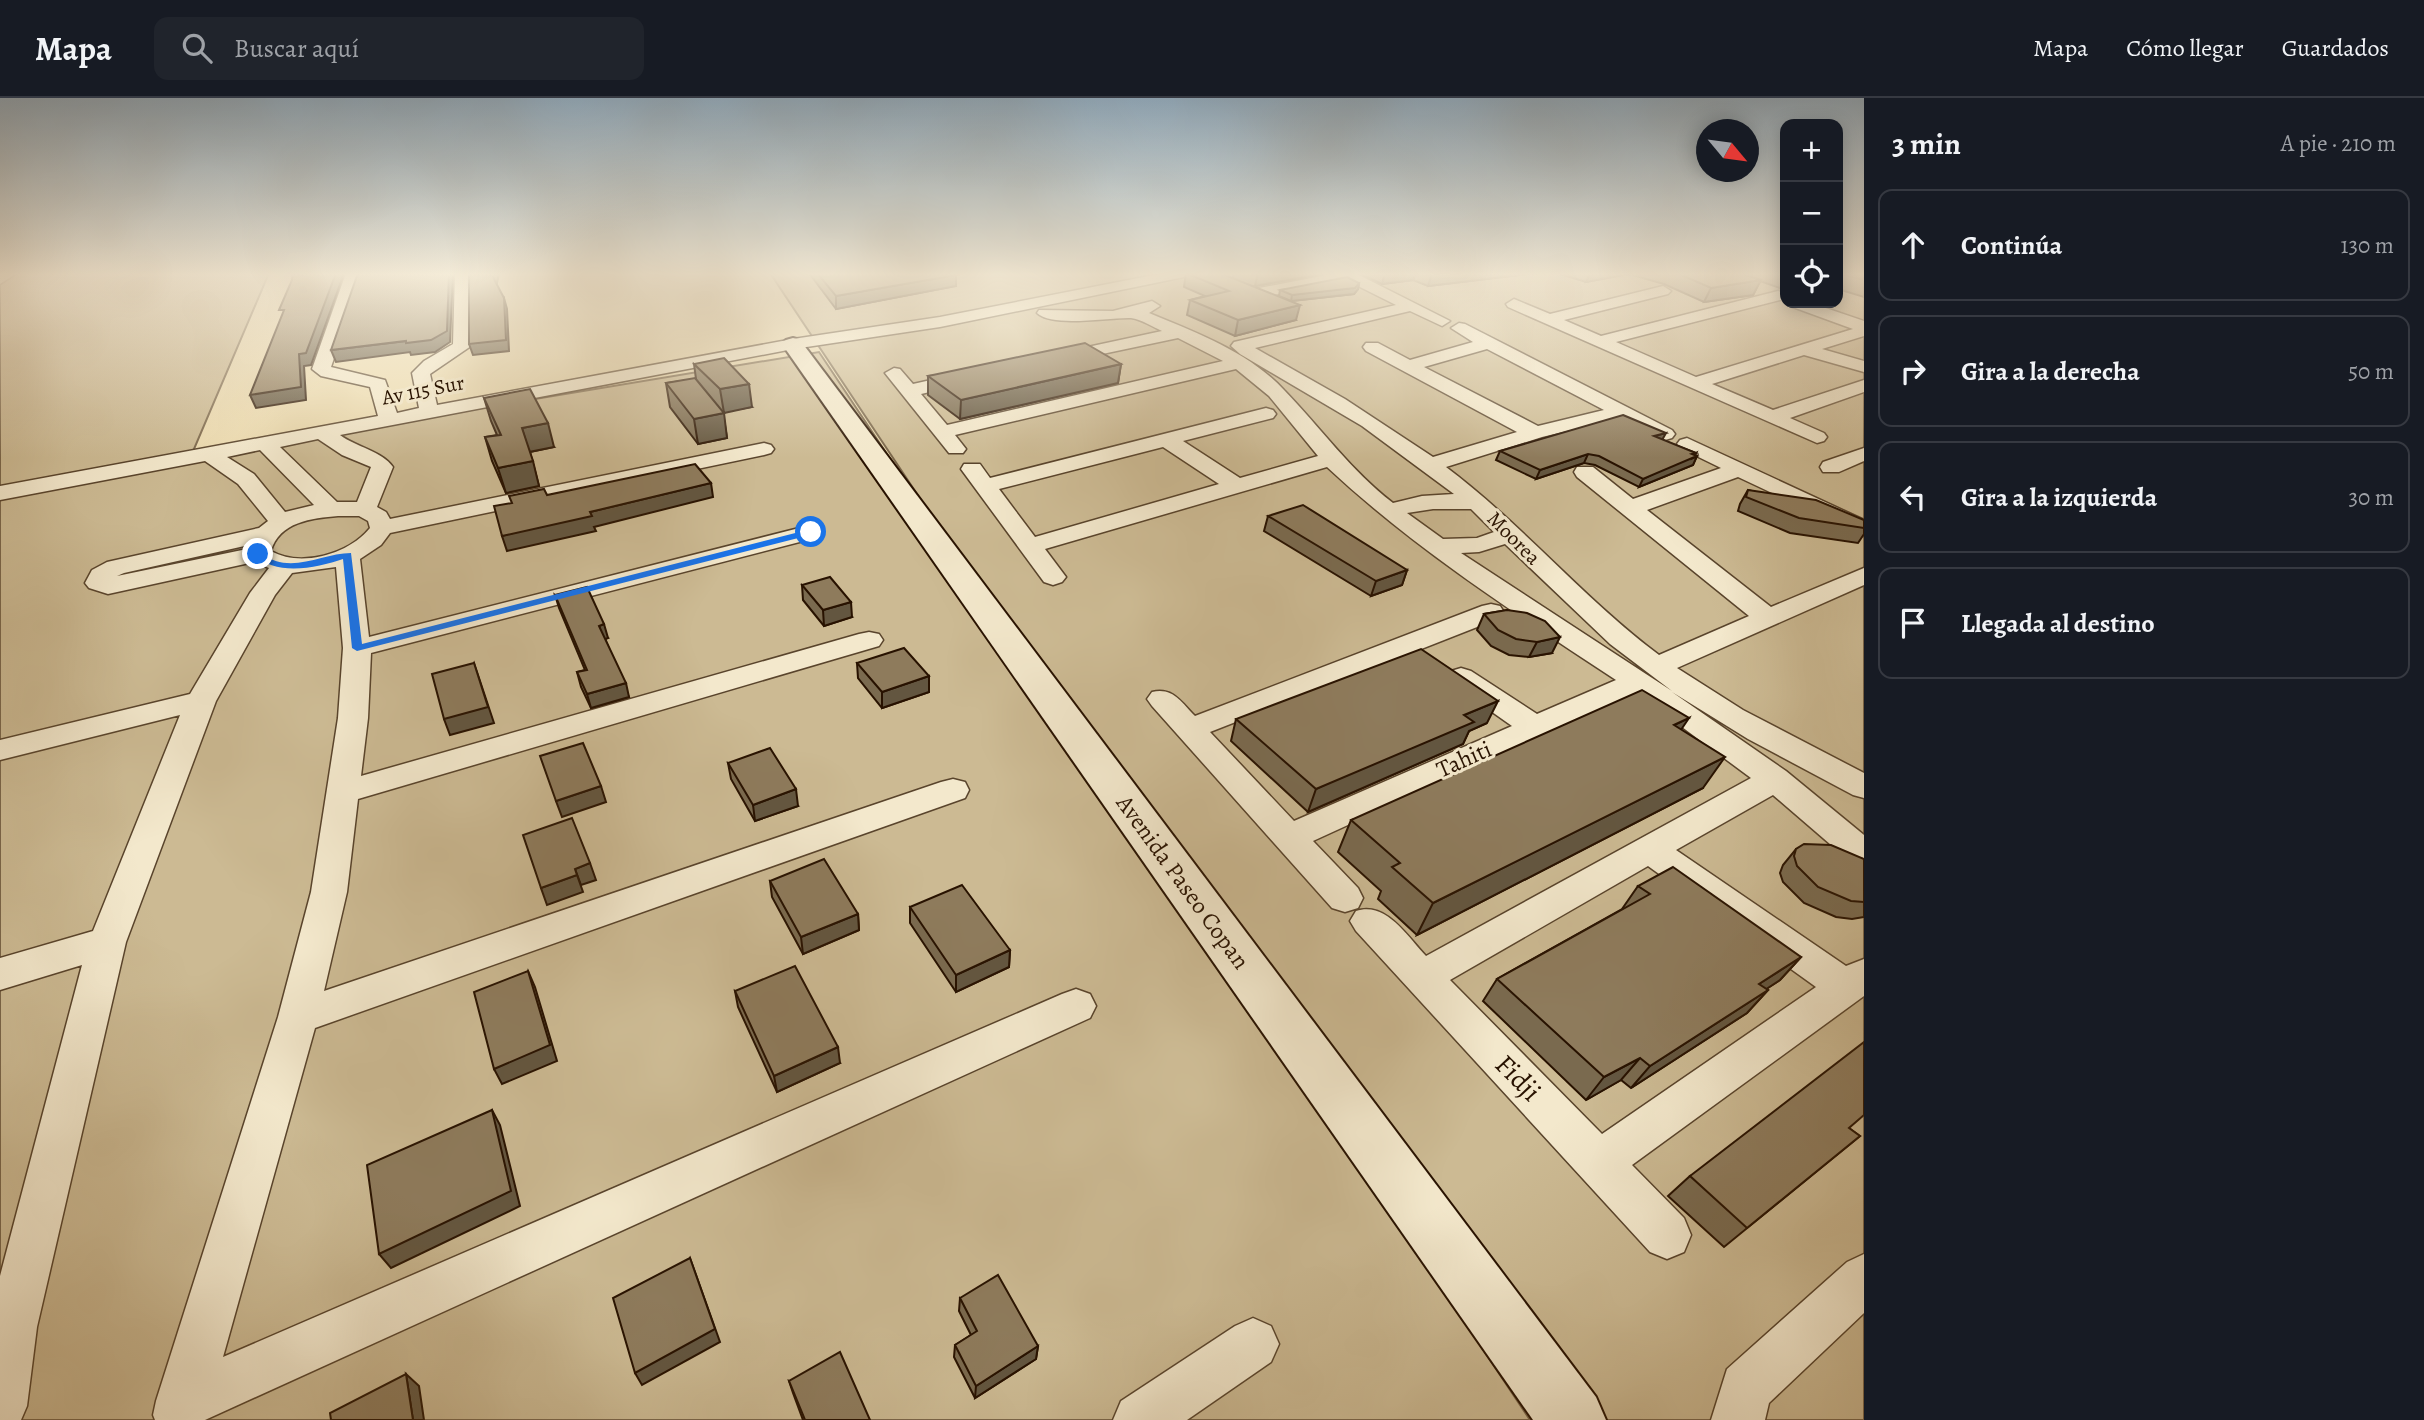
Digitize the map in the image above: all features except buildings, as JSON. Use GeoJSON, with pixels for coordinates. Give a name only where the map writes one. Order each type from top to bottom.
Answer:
{"type":"FeatureCollection","features":[{"type":"Feature","properties":{"kind":"main road","name":"Avenida Paseo Copan"},"geometry":{"type":"LineString","coordinates":[[793,344],[1573,1420]]}},
{"type":"Feature","properties":{"kind":"street"},"geometry":{"type":"LineString","coordinates":[[333,335],[321,369],[378,384],[388,420]]}},
{"type":"Feature","properties":{"kind":"street"},"geometry":{"type":"LineString","coordinates":[[357,378],[426,367],[452,355],[462,345],[462,335]]}},
{"type":"Feature","properties":{"kind":"street","name":"Av 115 Sur"},"geometry":{"type":"LineString","coordinates":[[0,493],[793,344],[860,335]]}},
{"type":"Feature","properties":{"kind":"street"},"geometry":{"type":"LineString","coordinates":[[1037,363],[1157,335]]}},
{"type":"Feature","properties":{"kind":"street"},"geometry":{"type":"LineString","coordinates":[[1197,335],[1239,355],[1276,392],[1331,459],[1390,511],[1483,581],[1647,674],[1864,854]]}},
{"type":"Feature","properties":{"kind":"street"},"geometry":{"type":"LineString","coordinates":[[942,432],[1144,385],[1302,335]]}},
{"type":"Feature","properties":{"kind":"street"},"geometry":{"type":"LineString","coordinates":[[1472,335],[1665,433]]}},
{"type":"Feature","properties":{"kind":"street"},"geometry":{"type":"LineString","coordinates":[[1586,335],[1817,437]]}},
{"type":"Feature","properties":{"kind":"street"},"geometry":{"type":"LineString","coordinates":[[1601,341],[1626,335]]}},
{"type":"Feature","properties":{"kind":"street"},"geometry":{"type":"LineString","coordinates":[[1696,383],[1847,335]]}},
{"type":"Feature","properties":{"kind":"street"},"geometry":{"type":"LineString","coordinates":[[1408,366],[1489,343]]}},
{"type":"Feature","properties":{"kind":"street"},"geometry":{"type":"LineString","coordinates":[[1372,347],[1535,433]]}},
{"type":"Feature","properties":{"kind":"street"},"geometry":{"type":"LineString","coordinates":[[1805,349],[1864,367]]}},
{"type":"Feature","properties":{"kind":"street"},"geometry":{"type":"LineString","coordinates":[[1089,352],[1144,385]]}},
{"type":"Feature","properties":{"kind":"street","name":"Moorea"},"geometry":{"type":"LineString","coordinates":[[1239,355],[1329,395],[1430,465],[1476,502],[1647,674],[1713,705],[1778,743],[1859,778]]}},
{"type":"Feature","properties":{"kind":"street"},"geometry":{"type":"LineString","coordinates":[[426,367],[421,373],[429,412]]}},
{"type":"Feature","properties":{"kind":"street"},"geometry":{"type":"LineString","coordinates":[[894,373],[1053,577]]}},
{"type":"Feature","properties":{"kind":"street"},"geometry":{"type":"LineString","coordinates":[[908,391],[986,374]]}},
{"type":"Feature","properties":{"kind":"street"},"geometry":{"type":"LineString","coordinates":[[1773,417],[1864,386]]}},
{"type":"Feature","properties":{"kind":"street"},"geometry":{"type":"LineString","coordinates":[[1430,465],[1535,433],[1622,412]]}},
{"type":"Feature","properties":{"kind":"street"},"geometry":{"type":"LineString","coordinates":[[973,471],[1166,439],[1266,414]]}},
{"type":"Feature","properties":{"kind":"street"},"geometry":{"type":"LineString","coordinates":[[273,544],[325,562],[366,546],[378,536],[373,519],[382,467],[377,461],[349,451],[321,432]]}},
{"type":"Feature","properties":{"kind":"street"},"geometry":{"type":"LineString","coordinates":[[1166,439],[1236,486]]}},
{"type":"Feature","properties":{"kind":"street"},"geometry":{"type":"LineString","coordinates":[[264,443],[331,509],[373,519],[764,449]]}},
{"type":"Feature","properties":{"kind":"street"},"geometry":{"type":"LineString","coordinates":[[1687,444],[1864,529]]}},
{"type":"Feature","properties":{"kind":"street"},"geometry":{"type":"LineString","coordinates":[[0,1406],[6,1330],[107,942],[201,701],[263,593],[273,544],[246,479],[209,454]]}},
{"type":"Feature","properties":{"kind":"street"},"geometry":{"type":"LineString","coordinates":[[1831,467],[1864,454]]}},
{"type":"Feature","properties":{"kind":"street"},"geometry":{"type":"LineString","coordinates":[[1030,546],[1331,459]]}},
{"type":"Feature","properties":{"kind":"street"},"geometry":{"type":"LineString","coordinates":[[1630,508],[1739,468]]}},
{"type":"Feature","properties":{"kind":"street"},"geometry":{"type":"LineString","coordinates":[[1585,472],[1768,618]]}},
{"type":"Feature","properties":{"kind":"street"},"geometry":{"type":"LineString","coordinates":[[1390,511],[1416,503],[1446,500],[1476,502]]}},
{"type":"Feature","properties":{"kind":"street"},"geometry":{"type":"LineString","coordinates":[[166,565],[273,544],[331,509]]}},
{"type":"Feature","properties":{"kind":"street"},"geometry":{"type":"LineString","coordinates":[[357,648],[811,532]]}},
{"type":"Feature","properties":{"kind":"street"},"geometry":{"type":"LineString","coordinates":[[1438,547],[1479,545],[1509,535]]}},
{"type":"Feature","properties":{"kind":"street"},"geometry":{"type":"LineString","coordinates":[[181,1410],[298,1017],[329,892],[354,718],[357,648],[347,555]]}},
{"type":"Feature","properties":{"kind":"street","name":"Tahiti"},"geometry":{"type":"LineString","coordinates":[[1290,837],[1864,576]]}},
{"type":"Feature","properties":{"kind":"street"},"geometry":{"type":"LineString","coordinates":[[1189,729],[1491,612]]}},
{"type":"Feature","properties":{"kind":"street"},"geometry":{"type":"LineString","coordinates":[[344,792],[869,640]]}},
{"type":"Feature","properties":{"kind":"street"},"geometry":{"type":"LineString","coordinates":[[1410,643],[1535,727]]}},
{"type":"Feature","properties":{"kind":"street","name":"Fidji"},"geometry":{"type":"LineString","coordinates":[[1162,699],[1667,1235]]}},
{"type":"Feature","properties":{"kind":"street"},"geometry":{"type":"LineString","coordinates":[[0,750],[201,701]]}},
{"type":"Feature","properties":{"kind":"street"},"geometry":{"type":"LineString","coordinates":[[1422,977],[1775,779]]}},
{"type":"Feature","properties":{"kind":"street"},"geometry":{"type":"LineString","coordinates":[[298,1017],[953,790]]}},
{"type":"Feature","properties":{"kind":"street"},"geometry":{"type":"LineString","coordinates":[[1598,1163],[1855,981],[1650,850]]}},
{"type":"Feature","properties":{"kind":"street"},"geometry":{"type":"LineString","coordinates":[[0,974],[107,942]]}},
{"type":"Feature","properties":{"kind":"street"},"geometry":{"type":"LineString","coordinates":[[181,1410],[1076,1006]]}},
{"type":"Feature","properties":{"kind":"street"},"geometry":{"type":"LineString","coordinates":[[1738,1420],[1746,1388],[1864,1279]]}},
{"type":"Feature","properties":{"kind":"street"},"geometry":{"type":"LineString","coordinates":[[1140,1420],[1253,1344]]}},
{"type":"Feature","properties":{"kind":"shaded area"},"geometry":{"type":"Polygon","coordinates":[[[0,335],[243,335],[191,456],[819,352],[1530,1420],[0,1420],[0,335]]]}},
{"type":"Feature","properties":{"kind":"shaded area"},"geometry":{"type":"Polygon","coordinates":[[[811,335],[1864,335],[1864,1420],[1533,1420],[811,335]]]}},
{"type":"Feature","properties":{"kind":"route"},"geometry":{"type":"LineString","coordinates":[[258,554],[265,561],[284,566],[325,562],[347,555],[357,648],[811,532]]}}]}
